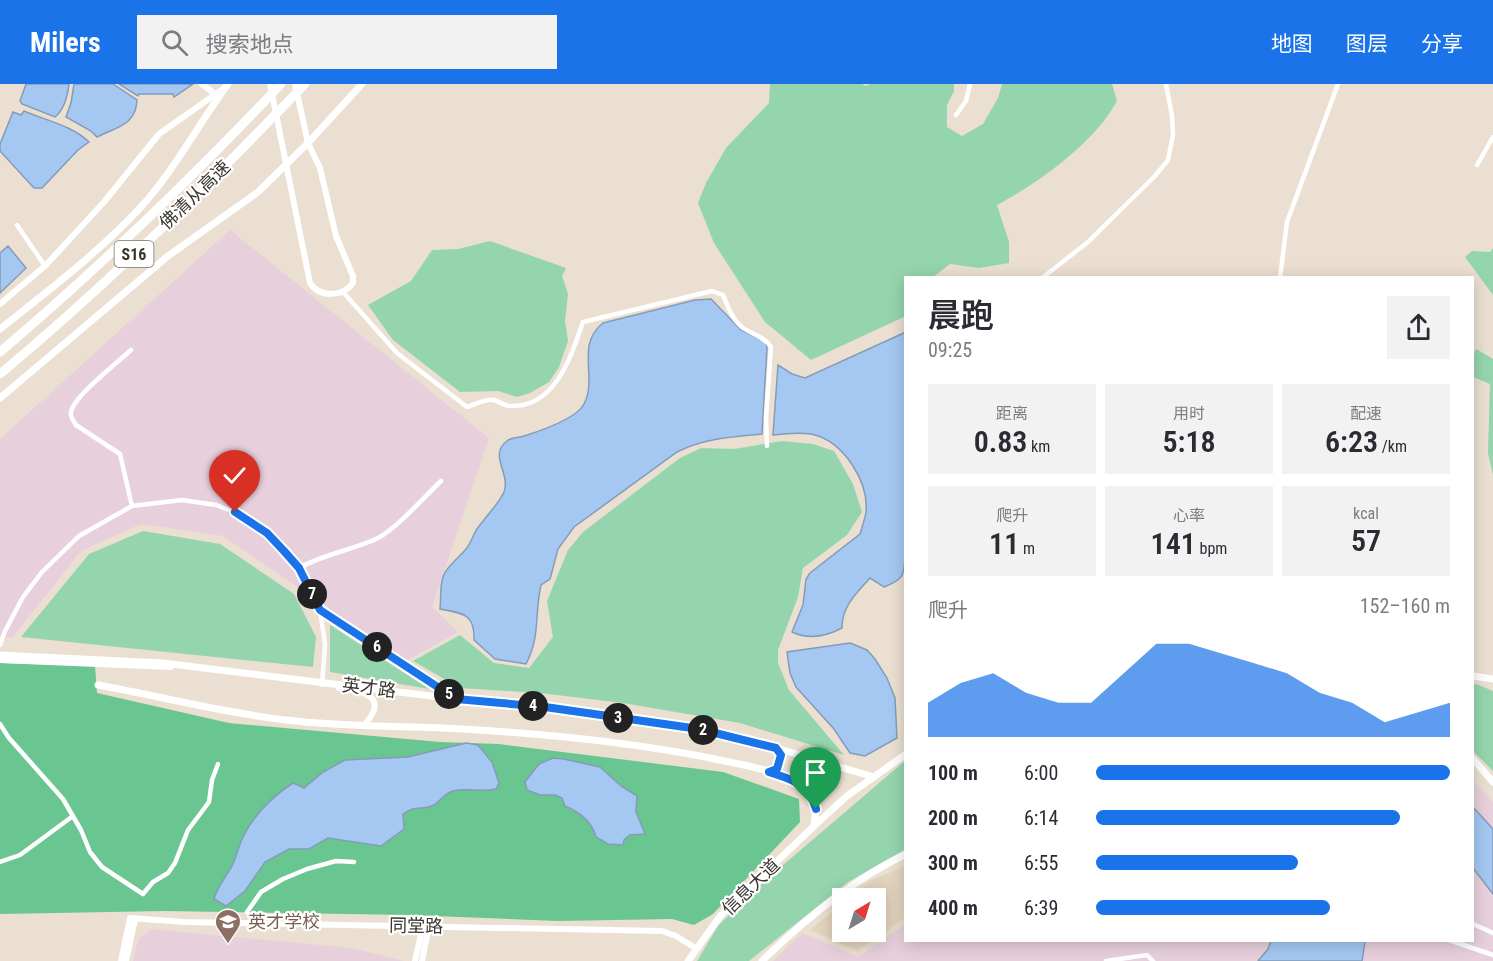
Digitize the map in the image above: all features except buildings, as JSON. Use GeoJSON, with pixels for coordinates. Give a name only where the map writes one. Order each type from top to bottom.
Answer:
{"type":"FeatureCollection","features":[{"type":"Feature","properties":{"kind":"highway","name":"佛清从高速"},"geometry":{"type":"LineString","coordinates":[[0,352],[136,230],[281,84]]}},
{"type":"Feature","properties":{"kind":"highway","name":"佛清从高速"},"geometry":{"type":"LineString","coordinates":[[0,374],[103,284],[305,84]]}},
{"type":"Feature","properties":{"kind":"main road"},"geometry":{"type":"LineString","coordinates":[[0,329],[75,268],[140,208],[177,161],[228,84]]}},
{"type":"Feature","properties":{"kind":"main road"},"geometry":{"type":"LineString","coordinates":[[0,398],[168,256],[258,192],[308,143],[362,84]]}},
{"type":"Feature","properties":{"kind":"main road"},"geometry":{"type":"LineString","coordinates":[[320,610],[456,699]]}},
{"type":"Feature","properties":{"kind":"main road","name":"英才路"},"geometry":{"type":"LineString","coordinates":[[0,655],[163,663],[322,684],[545,707],[699,729],[776,748],[874,777]]}},
{"type":"Feature","properties":{"kind":"main road"},"geometry":{"type":"LineString","coordinates":[[1474,676],[1493,679]]}},
{"type":"Feature","properties":{"kind":"main road"},"geometry":{"type":"LineString","coordinates":[[98,685],[292,721],[466,729],[659,748],[750,766],[792,779],[807,789],[813,800],[816,809],[814,826]]}},
{"type":"Feature","properties":{"kind":"main road"},"geometry":{"type":"LineString","coordinates":[[769,772],[777,769],[780,760],[781,755],[776,748]]}},
{"type":"Feature","properties":{"kind":"main road","name":"信息大道"},"geometry":{"type":"LineString","coordinates":[[688,961],[721,915],[814,826],[847,796],[904,755]]}},
{"type":"Feature","properties":{"kind":"main road"},"geometry":{"type":"LineString","coordinates":[[1474,760],[1493,782]]}},
{"type":"Feature","properties":{"kind":"main road"},"geometry":{"type":"LineString","coordinates":[[762,961],[815,912],[858,882],[904,855]]}},
{"type":"Feature","properties":{"kind":"street"},"geometry":{"type":"LineString","coordinates":[[202,84],[215,94]]}},
{"type":"Feature","properties":{"kind":"street"},"geometry":{"type":"LineString","coordinates":[[0,304],[45,266],[104,202],[159,134],[228,84]]}},
{"type":"Feature","properties":{"kind":"street"},"geometry":{"type":"LineString","coordinates":[[270,84],[310,283],[317,291],[330,294],[343,292],[353,283],[353,276],[336,236],[320,168],[308,143],[295,84]]}},
{"type":"Feature","properties":{"kind":"street"},"geometry":{"type":"LineString","coordinates":[[956,115],[966,101],[970,84]]}},
{"type":"Feature","properties":{"kind":"street"},"geometry":{"type":"LineString","coordinates":[[1045,276],[1088,242],[1155,176],[1168,160],[1173,135],[1166,84]]}},
{"type":"Feature","properties":{"kind":"street"},"geometry":{"type":"LineString","coordinates":[[1280,276],[1287,222],[1338,84]]}},
{"type":"Feature","properties":{"kind":"street"},"geometry":{"type":"LineString","coordinates":[[1477,165],[1493,137]]}},
{"type":"Feature","properties":{"kind":"street"},"geometry":{"type":"LineString","coordinates":[[16,225],[45,266]]}},
{"type":"Feature","properties":{"kind":"street"},"geometry":{"type":"LineString","coordinates":[[343,292],[397,353],[466,407],[491,399],[509,406],[521,405],[542,398],[556,383],[568,364],[583,322],[712,291],[723,294],[734,318],[742,327],[768,342],[771,347],[766,417],[767,446]]}},
{"type":"Feature","properties":{"kind":"street"},"geometry":{"type":"LineString","coordinates":[[131,350],[77,399],[71,413],[76,424],[120,454],[132,506]]}},
{"type":"Feature","properties":{"kind":"street"},"geometry":{"type":"LineString","coordinates":[[299,568],[315,559],[369,542],[386,533],[441,481]]}},
{"type":"Feature","properties":{"kind":"street"},"geometry":{"type":"LineString","coordinates":[[0,645],[23,597],[42,572],[79,536],[132,506],[182,500],[216,505],[235,512],[267,533],[299,568],[320,610],[325,644],[322,684]]}},
{"type":"Feature","properties":{"kind":"street","name":"英才路"},"geometry":{"type":"LineString","coordinates":[[0,660],[169,667],[322,684],[361,691],[369,695],[375,707],[372,716],[365,724]]}},
{"type":"Feature","properties":{"kind":"street"},"geometry":{"type":"LineString","coordinates":[[0,724],[9,738],[63,799],[81,830],[90,852],[102,867],[143,894],[153,882],[168,873],[175,863],[188,830],[209,802],[212,780],[218,764]]}},
{"type":"Feature","properties":{"kind":"street"},"geometry":{"type":"LineString","coordinates":[[0,862],[20,855],[73,816]]}},
{"type":"Feature","properties":{"kind":"street"},"geometry":{"type":"LineString","coordinates":[[247,912],[261,892],[283,879],[336,861],[354,862]]}},
{"type":"Feature","properties":{"kind":"street"},"geometry":{"type":"LineString","coordinates":[[121,961],[133,919]]}},
{"type":"Feature","properties":{"kind":"street"},"geometry":{"type":"LineString","coordinates":[[126,961],[133,919]]}},
{"type":"Feature","properties":{"kind":"street","name":"同堂路"},"geometry":{"type":"LineString","coordinates":[[133,919],[184,922],[662,931],[676,936],[697,949]]}},
{"type":"Feature","properties":{"kind":"street"},"geometry":{"type":"LineString","coordinates":[[1474,924],[1493,933]]}},
{"type":"Feature","properties":{"kind":"street"},"geometry":{"type":"LineString","coordinates":[[415,961],[426,926]]}},
{"type":"Feature","properties":{"kind":"street"},"geometry":{"type":"LineString","coordinates":[[422,961],[426,926]]}},
{"type":"Feature","properties":{"kind":"street"},"geometry":{"type":"LineString","coordinates":[[1455,942],[1493,955]]}},
{"type":"Feature","properties":{"kind":"street"},"geometry":{"type":"LineString","coordinates":[[1106,961],[1147,955],[1153,961]]}},
{"type":"Feature","properties":{"kind":"shaded area"},"geometry":{"type":"Polygon","coordinates":[[[230,230],[489,438],[432,607],[458,632],[406,661],[223,536],[141,524],[81,551],[12,638],[0,636],[0,439],[230,230]]]}},
{"type":"Feature","properties":{"kind":"shaded area"},"geometry":{"type":"Polygon","coordinates":[[[1474,782],[1493,802],[1493,961],[773,961],[802,933],[858,957],[880,942],[886,942],[886,938],[904,925],[904,942],[1474,942],[1474,782]]]}},
{"type":"Feature","properties":{"kind":"shaded area"},"geometry":{"type":"Polygon","coordinates":[[[904,867],[904,918],[886,931],[886,888],[862,888],[872,880],[904,867]]]}},
{"type":"Feature","properties":{"kind":"shaded area"},"geometry":{"type":"Polygon","coordinates":[[[832,912],[832,940],[810,930],[832,912]]]}},
{"type":"Feature","properties":{"kind":"shaded area","name":"英才学校"},"geometry":{"type":"Polygon","coordinates":[[[151,929],[352,948],[403,961],[133,961],[138,940],[151,929]]]}},
{"type":"Feature","properties":{"kind":"shaded area"},"geometry":{"type":"Polygon","coordinates":[[[837,942],[870,942],[857,951],[837,942]]]}},
{"type":"Feature","properties":{"kind":"green space"},"geometry":{"type":"Polygon","coordinates":[[[770,84],[862,84],[866,86],[870,84],[954,84],[954,91],[947,105],[947,127],[962,136],[983,124],[998,98],[1002,84],[1112,84],[1117,101],[1095,131],[1064,160],[1048,173],[997,205],[1009,242],[1009,263],[979,268],[950,264],[934,276],[904,276],[904,317],[811,360],[765,322],[714,243],[698,203],[706,183],[726,148],[769,103],[770,84]]]}},
{"type":"Feature","properties":{"kind":"green space"},"geometry":{"type":"Polygon","coordinates":[[[490,241],[566,268],[562,276],[568,294],[565,321],[568,341],[559,367],[549,382],[530,393],[517,397],[498,391],[460,392],[393,340],[368,305],[411,281],[432,250],[458,249],[490,241]]]}},
{"type":"Feature","properties":{"kind":"green space"},"geometry":{"type":"Polygon","coordinates":[[[1493,248],[1493,295],[1465,257],[1472,251],[1490,252],[1493,248]]]}},
{"type":"Feature","properties":{"kind":"green space"},"geometry":{"type":"Polygon","coordinates":[[[1476,349],[1493,359],[1493,475],[1488,453],[1490,384],[1474,377],[1476,349]]]}},
{"type":"Feature","properties":{"kind":"green space"},"geometry":{"type":"Polygon","coordinates":[[[782,441],[813,444],[834,451],[853,484],[862,512],[847,535],[803,568],[798,597],[778,650],[778,663],[789,690],[844,755],[740,723],[623,703],[540,693],[460,688],[413,661],[460,635],[494,663],[529,668],[553,637],[547,601],[568,550],[583,532],[680,458],[701,448],[734,449],[782,441]]]}},
{"type":"Feature","properties":{"kind":"green space"},"geometry":{"type":"Polygon","coordinates":[[[143,531],[220,544],[294,594],[316,637],[313,667],[21,637],[89,554],[143,531]]]}},
{"type":"Feature","properties":{"kind":"green space"},"geometry":{"type":"Polygon","coordinates":[[[330,625],[429,689],[330,672],[330,625]]]}},
{"type":"Feature","properties":{"kind":"green space"},"geometry":{"type":"Polygon","coordinates":[[[0,663],[95,666],[97,693],[229,723],[440,742],[499,744],[723,772],[799,799],[800,822],[713,914],[694,925],[672,919],[558,921],[410,915],[165,911],[0,914],[0,663]]]}},
{"type":"Feature","properties":{"kind":"green space"},"geometry":{"type":"Polygon","coordinates":[[[1476,684],[1493,691],[1493,771],[1474,752],[1474,685],[1476,684]]]}},
{"type":"Feature","properties":{"kind":"green space"},"geometry":{"type":"Polygon","coordinates":[[[904,762],[904,850],[840,888],[832,888],[832,895],[749,961],[697,961],[718,926],[756,888],[904,762]]]}},
{"type":"Feature","properties":{"kind":"water"},"geometry":{"type":"Polygon","coordinates":[[[26,84],[69,84],[65,102],[55,117],[22,104],[20,101],[26,84]]]}},
{"type":"Feature","properties":{"kind":"water"},"geometry":{"type":"Polygon","coordinates":[[[74,84],[113,84],[137,100],[133,115],[124,124],[97,137],[66,117],[74,84]]]}},
{"type":"Feature","properties":{"kind":"water"},"geometry":{"type":"Polygon","coordinates":[[[119,84],[193,84],[174,97],[173,94],[139,94],[138,96],[119,84]]]}},
{"type":"Feature","properties":{"kind":"water"},"geometry":{"type":"Polygon","coordinates":[[[24,111],[67,128],[89,142],[78,150],[42,188],[34,188],[0,151],[0,144],[13,112],[21,115],[24,111]]]}},
{"type":"Feature","properties":{"kind":"water"},"geometry":{"type":"Polygon","coordinates":[[[8,246],[26,268],[0,293],[0,253],[8,246]]]}},
{"type":"Feature","properties":{"kind":"water"},"geometry":{"type":"Polygon","coordinates":[[[711,299],[741,330],[766,342],[762,434],[729,437],[687,447],[574,527],[558,549],[550,579],[541,585],[534,644],[526,664],[495,659],[474,640],[472,625],[466,616],[440,609],[441,584],[445,572],[468,547],[477,529],[504,492],[505,478],[500,459],[502,446],[510,439],[548,428],[574,415],[580,409],[588,394],[590,341],[603,323],[695,300],[711,299]]]}},
{"type":"Feature","properties":{"kind":"water"},"geometry":{"type":"Polygon","coordinates":[[[904,333],[904,570],[897,581],[884,587],[870,578],[847,607],[842,628],[817,636],[805,636],[792,632],[803,605],[806,579],[810,573],[860,534],[866,515],[866,500],[859,477],[852,465],[836,446],[826,439],[810,434],[773,435],[778,365],[792,374],[805,378],[904,333]]]}},
{"type":"Feature","properties":{"kind":"water"},"geometry":{"type":"Polygon","coordinates":[[[850,643],[867,650],[875,659],[887,678],[895,698],[897,738],[865,756],[850,753],[834,729],[796,687],[790,673],[787,652],[850,643]]]}},
{"type":"Feature","properties":{"kind":"water"},"geometry":{"type":"Polygon","coordinates":[[[466,743],[478,745],[492,762],[499,783],[496,789],[453,791],[434,805],[408,811],[403,814],[404,829],[381,846],[328,838],[309,849],[289,849],[265,862],[245,891],[226,906],[214,899],[253,820],[278,794],[293,783],[304,788],[323,772],[345,760],[408,757],[466,743]]]}},
{"type":"Feature","properties":{"kind":"water"},"geometry":{"type":"Polygon","coordinates":[[[553,758],[600,767],[621,786],[637,796],[636,812],[645,834],[630,835],[624,840],[623,845],[608,844],[596,837],[588,822],[580,814],[565,806],[562,798],[555,795],[540,795],[527,790],[525,782],[539,764],[553,758]]]}},
{"type":"Feature","properties":{"kind":"water"},"geometry":{"type":"Polygon","coordinates":[[[1474,808],[1493,829],[1493,894],[1474,869],[1474,808]]]}},
{"type":"Feature","properties":{"kind":"water"},"geometry":{"type":"Polygon","coordinates":[[[1271,942],[1365,942],[1362,961],[1258,961],[1271,942]]]}},
{"type":"Feature","properties":{"kind":"place","name":"英才学校"},"geometry":{"type":"Point","coordinates":[228,945]}},
{"type":"Feature","properties":{"kind":"route"},"geometry":{"type":"LineString","coordinates":[[235,512],[267,533],[299,568],[320,610],[456,699],[545,707],[699,729],[776,748],[781,755],[780,760],[777,769],[769,772],[792,779],[807,789],[816,809]]}}]}
